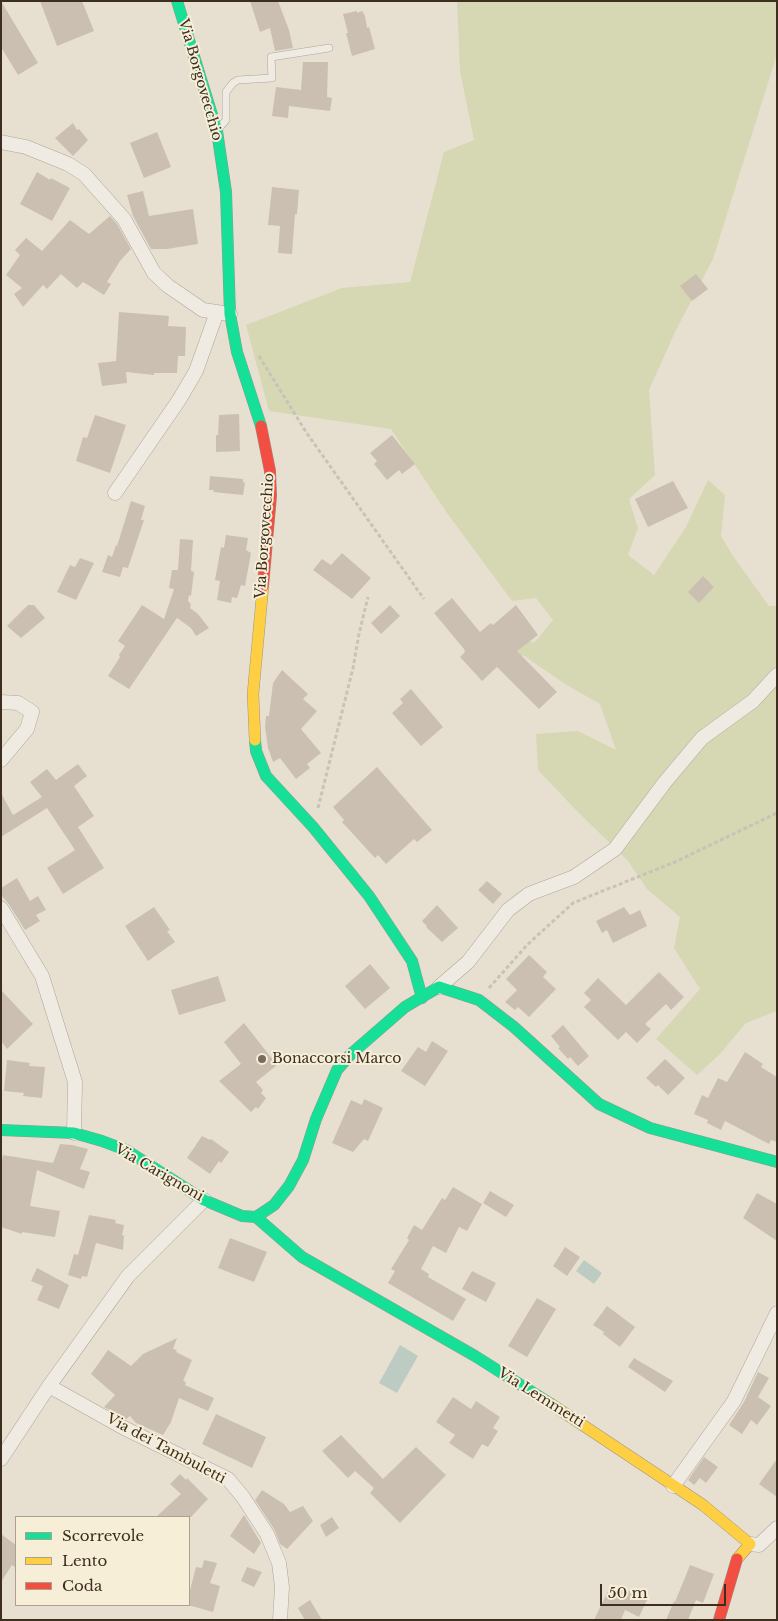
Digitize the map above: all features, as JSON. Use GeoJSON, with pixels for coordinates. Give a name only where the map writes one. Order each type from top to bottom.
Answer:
{"type":"FeatureCollection","features":[{"type":"Feature","properties":{"kind":"street","name":"Via Borgovecchio"},"geometry":{"type":"LineString","coordinates":[[177,1],[217,131],[226,192],[223,313],[259,418],[270,471],[271,496],[253,694],[253,725],[256,751],[266,776],[313,827],[369,896],[412,961],[422,998]]}},
{"type":"Feature","properties":{"kind":"street"},"geometry":{"type":"LineString","coordinates":[[1,142],[26,147],[68,164],[84,174],[124,219],[154,273],[168,286],[203,310],[223,313],[196,371],[179,400],[115,494]]}},
{"type":"Feature","properties":{"kind":"street"},"geometry":{"type":"LineString","coordinates":[[256,1218],[274,1205],[289,1186],[303,1160],[316,1119],[337,1070],[351,1054],[405,1007],[439,987],[468,962],[508,910],[529,894],[574,877],[615,849],[665,782],[702,738],[753,701],[777,676]]}},
{"type":"Feature","properties":{"kind":"street"},"geometry":{"type":"LineString","coordinates":[[1,702],[18,702],[32,712],[27,729],[1,760]]}},
{"type":"Feature","properties":{"kind":"street"},"geometry":{"type":"LineString","coordinates":[[1,908],[42,976],[75,1082],[74,1133]]}},
{"type":"Feature","properties":{"kind":"street"},"geometry":{"type":"LineString","coordinates":[[439,987],[479,1000],[514,1027],[599,1104],[650,1128],[776,1164]]}},
{"type":"Feature","properties":{"kind":"street","name":"Via Carignoni"},"geometry":{"type":"LineString","coordinates":[[1,1130],[74,1133],[126,1150],[204,1200],[242,1216],[256,1218]]}},
{"type":"Feature","properties":{"kind":"street"},"geometry":{"type":"LineString","coordinates":[[1,1459],[49,1386],[128,1276],[204,1200]]}},
{"type":"Feature","properties":{"kind":"street","name":"Via Lemmetti"},"geometry":{"type":"LineString","coordinates":[[256,1218],[302,1258],[475,1356],[561,1410],[704,1505],[750,1544]]}},
{"type":"Feature","properties":{"kind":"street"},"geometry":{"type":"LineString","coordinates":[[673,1486],[734,1401],[777,1313]]}},
{"type":"Feature","properties":{"kind":"street","name":"Via dei Tambuletti"},"geometry":{"type":"LineString","coordinates":[[49,1386],[124,1428],[228,1479],[243,1497],[267,1534],[279,1563],[282,1587],[280,1620]]}},
{"type":"Feature","properties":{"kind":"street"},"geometry":{"type":"LineString","coordinates":[[719,1620],[737,1560],[750,1544],[759,1545],[777,1528]]}},
{"type":"Feature","properties":{"kind":"lane"},"geometry":{"type":"LineString","coordinates":[[217,131],[226,120],[226,92],[233,83],[238,80],[272,78],[271,57],[329,48]]}},
{"type":"Feature","properties":{"kind":"path"},"geometry":{"type":"LineString","coordinates":[[258,354],[306,432],[424,599]]}},
{"type":"Feature","properties":{"kind":"path"},"geometry":{"type":"LineString","coordinates":[[313,827],[353,668],[368,597]]}},
{"type":"Feature","properties":{"kind":"path"},"geometry":{"type":"LineString","coordinates":[[479,1000],[527,945],[573,904],[675,862],[777,813]]}},
{"type":"Feature","properties":{"kind":"green space"},"geometry":{"type":"Polygon","coordinates":[[[457,1],[777,1],[777,54],[713,259],[675,332],[649,390],[655,475],[629,499],[638,528],[628,555],[654,575],[686,527],[708,480],[725,495],[721,536],[769,606],[777,606],[777,1011],[746,1023],[719,1055],[697,1075],[656,1039],[700,989],[674,948],[680,917],[647,889],[628,861],[538,770],[536,734],[578,731],[616,750],[600,704],[565,684],[523,655],[514,664],[517,641],[535,642],[553,620],[536,598],[512,601],[447,513],[391,429],[269,411],[246,325],[342,288],[410,282],[444,152],[474,140],[460,71],[457,1]]]}},
{"type":"Feature","properties":{"kind":"shaded area"},"geometry":{"type":"Polygon","coordinates":[[[584,1260],[602,1273],[594,1284],[576,1271],[584,1260]]]}},
{"type":"Feature","properties":{"kind":"shaded area"},"geometry":{"type":"Polygon","coordinates":[[[400,1345],[418,1356],[397,1393],[379,1383],[400,1345]]]}},
{"type":"Feature","properties":{"kind":"building"},"geometry":{"type":"Polygon","coordinates":[[[1,1],[38,63],[18,75],[1,47],[1,1]]]}},
{"type":"Feature","properties":{"kind":"building"},"geometry":{"type":"Polygon","coordinates":[[[40,1],[82,1],[94,31],[57,46],[40,1]]]}},
{"type":"Feature","properties":{"kind":"building"},"geometry":{"type":"Polygon","coordinates":[[[250,1],[278,1],[289,30],[293,48],[275,51],[270,28],[260,32],[250,1]]]}},
{"type":"Feature","properties":{"kind":"building"},"geometry":{"type":"Polygon","coordinates":[[[357,11],[357,13],[362,11],[365,16],[367,28],[369,27],[375,49],[352,56],[343,14],[357,11]]]}},
{"type":"Feature","properties":{"kind":"building"},"geometry":{"type":"Polygon","coordinates":[[[303,62],[328,62],[327,97],[332,98],[330,111],[289,106],[288,118],[272,116],[276,87],[301,90],[303,62]]]}},
{"type":"Feature","properties":{"kind":"building"},"geometry":{"type":"Polygon","coordinates":[[[73,123],[77,130],[79,129],[88,140],[73,156],[55,138],[73,123]]]}},
{"type":"Feature","properties":{"kind":"building"},"geometry":{"type":"Polygon","coordinates":[[[157,132],[171,167],[144,178],[130,143],[157,132]]]}},
{"type":"Feature","properties":{"kind":"building"},"geometry":{"type":"Polygon","coordinates":[[[37,172],[50,180],[51,178],[70,188],[52,221],[20,204],[37,172]]]}},
{"type":"Feature","properties":{"kind":"building"},"geometry":{"type":"Polygon","coordinates":[[[272,187],[299,190],[292,254],[278,253],[280,226],[268,225],[272,187]]]}},
{"type":"Feature","properties":{"kind":"building"},"geometry":{"type":"Polygon","coordinates":[[[143,191],[149,216],[193,209],[198,244],[167,249],[151,249],[133,216],[127,195],[143,191]]]}},
{"type":"Feature","properties":{"kind":"building"},"geometry":{"type":"Polygon","coordinates":[[[110,216],[117,224],[131,249],[120,261],[107,282],[111,284],[104,295],[83,282],[77,288],[61,274],[47,289],[43,285],[23,307],[14,294],[22,288],[6,275],[20,255],[15,250],[26,238],[42,251],[70,220],[89,234],[110,216]]]}},
{"type":"Feature","properties":{"kind":"building"},"geometry":{"type":"Polygon","coordinates":[[[696,274],[708,289],[692,301],[680,286],[696,274]]]}},
{"type":"Feature","properties":{"kind":"building"},"geometry":{"type":"Polygon","coordinates":[[[119,312],[169,316],[168,326],[186,327],[185,356],[178,356],[177,373],[154,373],[154,375],[126,372],[127,383],[102,386],[98,363],[116,361],[119,312]]]}},
{"type":"Feature","properties":{"kind":"building"},"geometry":{"type":"Polygon","coordinates":[[[239,414],[240,451],[216,452],[219,415],[239,414]]]}},
{"type":"Feature","properties":{"kind":"building"},"geometry":{"type":"Polygon","coordinates":[[[95,415],[126,425],[110,473],[76,461],[83,437],[87,438],[95,415]]]}},
{"type":"Feature","properties":{"kind":"building"},"geometry":{"type":"Polygon","coordinates":[[[392,435],[415,464],[402,474],[399,470],[387,480],[374,464],[377,461],[370,453],[392,435]]]}},
{"type":"Feature","properties":{"kind":"building"},"geometry":{"type":"Polygon","coordinates":[[[210,476],[243,479],[245,483],[243,495],[209,490],[210,476]]]}},
{"type":"Feature","properties":{"kind":"building"},"geometry":{"type":"Polygon","coordinates":[[[673,481],[688,508],[648,527],[635,499],[673,481]]]}},
{"type":"Feature","properties":{"kind":"building"},"geometry":{"type":"Polygon","coordinates":[[[131,501],[145,506],[141,520],[144,520],[128,568],[123,567],[120,577],[102,572],[108,555],[112,557],[117,546],[131,501]]]}},
{"type":"Feature","properties":{"kind":"building"},"geometry":{"type":"Polygon","coordinates":[[[226,535],[248,538],[246,550],[251,553],[245,586],[241,585],[237,598],[232,597],[231,603],[217,600],[220,581],[215,580],[221,547],[224,548],[226,535]]]}},
{"type":"Feature","properties":{"kind":"building"},"geometry":{"type":"Polygon","coordinates":[[[180,539],[193,540],[191,571],[194,572],[191,596],[189,595],[188,601],[191,604],[190,608],[198,614],[209,628],[196,636],[191,628],[177,618],[129,689],[108,676],[125,646],[118,641],[142,605],[164,619],[174,589],[169,588],[172,570],[178,570],[180,539]]]}},
{"type":"Feature","properties":{"kind":"building"},"geometry":{"type":"Polygon","coordinates":[[[342,553],[371,578],[352,599],[313,570],[322,559],[331,565],[342,553]]]}},
{"type":"Feature","properties":{"kind":"building"},"geometry":{"type":"Polygon","coordinates":[[[80,558],[94,563],[76,600],[57,592],[70,565],[75,567],[80,558]]]}},
{"type":"Feature","properties":{"kind":"building"},"geometry":{"type":"Polygon","coordinates":[[[703,576],[714,587],[699,603],[688,592],[703,576]]]}},
{"type":"Feature","properties":{"kind":"building"},"geometry":{"type":"Polygon","coordinates":[[[452,598],[480,632],[491,623],[493,625],[516,605],[538,635],[517,651],[557,692],[539,709],[497,667],[482,681],[460,657],[465,652],[464,649],[434,613],[452,598]]]}},
{"type":"Feature","properties":{"kind":"building"},"geometry":{"type":"Polygon","coordinates":[[[28,605],[34,605],[45,618],[21,638],[7,626],[28,605]]]}},
{"type":"Feature","properties":{"kind":"building"},"geometry":{"type":"Polygon","coordinates":[[[390,605],[400,616],[381,634],[371,623],[390,605]]]}},
{"type":"Feature","properties":{"kind":"building"},"geometry":{"type":"Polygon","coordinates":[[[282,670],[308,694],[303,699],[317,711],[301,729],[321,753],[307,764],[310,768],[296,779],[280,758],[273,762],[268,748],[265,726],[266,716],[269,716],[273,683],[282,670]]]}},
{"type":"Feature","properties":{"kind":"building"},"geometry":{"type":"Polygon","coordinates":[[[411,689],[443,727],[421,746],[392,713],[403,703],[400,699],[411,689]]]}},
{"type":"Feature","properties":{"kind":"building"},"geometry":{"type":"Polygon","coordinates":[[[78,764],[87,776],[74,786],[94,816],[78,827],[104,868],[63,894],[47,868],[75,850],[47,808],[1,837],[1,793],[13,815],[42,797],[30,782],[47,769],[56,780],[78,764]]]}},
{"type":"Feature","properties":{"kind":"building"},"geometry":{"type":"Polygon","coordinates":[[[377,767],[432,830],[417,842],[414,839],[386,864],[378,855],[375,858],[342,822],[344,820],[333,807],[377,767]]]}},
{"type":"Feature","properties":{"kind":"building"},"geometry":{"type":"Polygon","coordinates":[[[17,878],[30,901],[38,896],[46,910],[36,915],[40,921],[25,930],[1,895],[1,888],[17,878]]]}},
{"type":"Feature","properties":{"kind":"building"},"geometry":{"type":"Polygon","coordinates":[[[487,881],[502,894],[493,904],[478,890],[487,881]]]}},
{"type":"Feature","properties":{"kind":"building"},"geometry":{"type":"Polygon","coordinates":[[[437,905],[458,928],[442,942],[422,921],[437,905]]]}},
{"type":"Feature","properties":{"kind":"building"},"geometry":{"type":"Polygon","coordinates":[[[154,907],[170,930],[167,931],[175,942],[148,961],[125,926],[154,907]]]}},
{"type":"Feature","properties":{"kind":"building"},"geometry":{"type":"Polygon","coordinates":[[[624,907],[630,915],[640,910],[647,926],[613,943],[607,930],[602,933],[596,921],[624,907]]]}},
{"type":"Feature","properties":{"kind":"building"},"geometry":{"type":"Polygon","coordinates":[[[529,955],[547,972],[543,977],[556,989],[529,1017],[518,1007],[515,1010],[505,1002],[517,990],[506,979],[529,955]]]}},
{"type":"Feature","properties":{"kind":"building"},"geometry":{"type":"Polygon","coordinates":[[[370,964],[390,988],[365,1009],[345,986],[370,964]]]}},
{"type":"Feature","properties":{"kind":"building"},"geometry":{"type":"Polygon","coordinates":[[[659,972],[684,997],[671,1010],[666,1004],[645,1024],[651,1029],[637,1043],[626,1032],[618,1040],[584,1007],[591,1000],[584,993],[598,978],[626,1005],[659,972]]]}},
{"type":"Feature","properties":{"kind":"building"},"geometry":{"type":"Polygon","coordinates":[[[218,976],[226,1001],[179,1015],[171,990],[218,976]]]}},
{"type":"Feature","properties":{"kind":"building"},"geometry":{"type":"Polygon","coordinates":[[[1,990],[33,1024],[7,1049],[1,1041],[1,990]]]}},
{"type":"Feature","properties":{"kind":"building"},"geometry":{"type":"Polygon","coordinates":[[[244,1023],[277,1065],[256,1082],[263,1090],[261,1093],[266,1098],[258,1109],[256,1107],[251,1112],[219,1081],[241,1064],[224,1042],[244,1023]]]}},
{"type":"Feature","properties":{"kind":"building"},"geometry":{"type":"Polygon","coordinates":[[[563,1025],[589,1056],[578,1066],[558,1048],[560,1047],[551,1036],[563,1025]]]}},
{"type":"Feature","properties":{"kind":"building"},"geometry":{"type":"Polygon","coordinates":[[[432,1041],[448,1051],[425,1086],[401,1071],[418,1047],[426,1052],[432,1041]]]}},
{"type":"Feature","properties":{"kind":"building"},"geometry":{"type":"Polygon","coordinates":[[[745,1052],[763,1064],[761,1067],[777,1077],[777,1142],[771,1140],[769,1144],[725,1121],[721,1130],[707,1123],[708,1120],[694,1114],[702,1095],[708,1098],[718,1078],[727,1082],[745,1052]]]}},
{"type":"Feature","properties":{"kind":"building"},"geometry":{"type":"Polygon","coordinates":[[[665,1059],[685,1078],[668,1095],[658,1085],[656,1087],[646,1078],[665,1059]]]}},
{"type":"Feature","properties":{"kind":"building"},"geometry":{"type":"Polygon","coordinates":[[[7,1060],[30,1063],[29,1066],[45,1067],[42,1098],[23,1096],[24,1093],[4,1091],[7,1060]]]}},
{"type":"Feature","properties":{"kind":"building"},"geometry":{"type":"Polygon","coordinates":[[[364,1099],[383,1108],[368,1141],[364,1139],[353,1152],[332,1143],[351,1100],[362,1105],[364,1099]]]}},
{"type":"Feature","properties":{"kind":"building"},"geometry":{"type":"Polygon","coordinates":[[[202,1136],[211,1139],[229,1152],[221,1163],[219,1161],[210,1174],[187,1158],[202,1136]]]}},
{"type":"Feature","properties":{"kind":"building"},"geometry":{"type":"Polygon","coordinates":[[[60,1144],[88,1149],[80,1169],[90,1172],[84,1189],[37,1170],[30,1206],[60,1211],[55,1237],[22,1232],[22,1234],[1,1227],[1,1167],[3,1155],[53,1163],[60,1144]]]}},
{"type":"Feature","properties":{"kind":"building"},"geometry":{"type":"Polygon","coordinates":[[[453,1187],[482,1204],[467,1231],[459,1227],[446,1253],[433,1246],[421,1269],[429,1274],[428,1277],[466,1299],[453,1321],[388,1283],[395,1271],[391,1269],[409,1240],[407,1238],[414,1225],[422,1230],[442,1198],[445,1200],[453,1187]]]}},
{"type":"Feature","properties":{"kind":"building"},"geometry":{"type":"Polygon","coordinates":[[[490,1191],[514,1205],[506,1217],[483,1203],[490,1191]]]}},
{"type":"Feature","properties":{"kind":"building"},"geometry":{"type":"Polygon","coordinates":[[[757,1193],[777,1204],[777,1241],[743,1218],[757,1193]]]}},
{"type":"Feature","properties":{"kind":"building"},"geometry":{"type":"Polygon","coordinates":[[[89,1215],[116,1220],[115,1223],[124,1225],[122,1235],[124,1236],[123,1250],[96,1243],[87,1277],[82,1276],[81,1279],[68,1275],[74,1254],[78,1255],[89,1215]]]}},
{"type":"Feature","properties":{"kind":"building"},"geometry":{"type":"Polygon","coordinates":[[[230,1238],[267,1252],[254,1282],[218,1268],[230,1238]]]}},
{"type":"Feature","properties":{"kind":"building"},"geometry":{"type":"Polygon","coordinates":[[[565,1247],[580,1257],[567,1276],[553,1266],[565,1247]]]}},
{"type":"Feature","properties":{"kind":"building"},"geometry":{"type":"Polygon","coordinates":[[[37,1268],[69,1285],[59,1309],[37,1300],[43,1286],[31,1281],[37,1268]]]}},
{"type":"Feature","properties":{"kind":"building"},"geometry":{"type":"Polygon","coordinates":[[[472,1271],[496,1283],[486,1302],[462,1289],[472,1271]]]}},
{"type":"Feature","properties":{"kind":"building"},"geometry":{"type":"Polygon","coordinates":[[[537,1298],[556,1309],[527,1357],[508,1346],[537,1298]]]}},
{"type":"Feature","properties":{"kind":"building"},"geometry":{"type":"Polygon","coordinates":[[[607,1306],[635,1327],[620,1347],[603,1334],[604,1332],[593,1325],[607,1306]]]}},
{"type":"Feature","properties":{"kind":"building"},"geometry":{"type":"Polygon","coordinates":[[[177,1338],[173,1349],[192,1360],[183,1381],[186,1382],[185,1385],[214,1398],[208,1411],[179,1398],[171,1422],[163,1435],[136,1423],[130,1416],[126,1419],[104,1407],[115,1395],[91,1374],[108,1350],[131,1366],[143,1354],[177,1338]]]}},
{"type":"Feature","properties":{"kind":"building"},"geometry":{"type":"Polygon","coordinates":[[[634,1358],[673,1381],[665,1392],[628,1367],[634,1358]]]}},
{"type":"Feature","properties":{"kind":"building"},"geometry":{"type":"Polygon","coordinates":[[[758,1372],[769,1378],[758,1397],[771,1406],[757,1425],[751,1420],[742,1434],[729,1425],[744,1402],[758,1372]]]}},
{"type":"Feature","properties":{"kind":"building"},"geometry":{"type":"Polygon","coordinates":[[[453,1397],[471,1409],[476,1401],[500,1417],[493,1428],[498,1431],[488,1447],[482,1444],[473,1459],[449,1443],[455,1435],[436,1422],[453,1397]]]}},
{"type":"Feature","properties":{"kind":"building"},"geometry":{"type":"Polygon","coordinates":[[[216,1414],[266,1437],[252,1468],[202,1444],[216,1414]]]}},
{"type":"Feature","properties":{"kind":"building"},"geometry":{"type":"Polygon","coordinates":[[[341,1435],[383,1479],[416,1447],[446,1475],[400,1523],[370,1493],[374,1488],[355,1471],[348,1478],[322,1451],[341,1435]]]}},
{"type":"Feature","properties":{"kind":"building"},"geometry":{"type":"Polygon","coordinates":[[[704,1457],[718,1467],[706,1483],[700,1478],[694,1485],[688,1480],[704,1457]]]}},
{"type":"Feature","properties":{"kind":"building"},"geometry":{"type":"Polygon","coordinates":[[[777,1459],[777,1497],[759,1484],[777,1459]]]}},
{"type":"Feature","properties":{"kind":"building"},"geometry":{"type":"Polygon","coordinates":[[[180,1474],[186,1480],[187,1478],[208,1499],[191,1517],[157,1516],[181,1494],[170,1484],[180,1474]]]}},
{"type":"Feature","properties":{"kind":"building"},"geometry":{"type":"Polygon","coordinates":[[[262,1490],[284,1504],[290,1512],[303,1506],[313,1521],[287,1549],[280,1544],[274,1529],[255,1500],[262,1490]]]}},
{"type":"Feature","properties":{"kind":"building"},"geometry":{"type":"Polygon","coordinates":[[[244,1515],[261,1543],[254,1554],[230,1536],[244,1515]]]}},
{"type":"Feature","properties":{"kind":"building"},"geometry":{"type":"Polygon","coordinates":[[[332,1517],[339,1528],[326,1537],[320,1525],[332,1517]]]}},
{"type":"Feature","properties":{"kind":"building"},"geometry":{"type":"Polygon","coordinates":[[[1,1534],[15,1544],[15,1567],[12,1565],[1,1582],[1,1534]]]}},
{"type":"Feature","properties":{"kind":"building"},"geometry":{"type":"Polygon","coordinates":[[[204,1560],[217,1563],[210,1583],[220,1586],[213,1612],[190,1606],[190,1590],[196,1567],[202,1568],[204,1560]]]}},
{"type":"Feature","properties":{"kind":"building"},"geometry":{"type":"Polygon","coordinates":[[[690,1565],[714,1574],[703,1603],[696,1600],[688,1620],[666,1620],[675,1602],[690,1565]]]}},
{"type":"Feature","properties":{"kind":"building"},"geometry":{"type":"Polygon","coordinates":[[[247,1567],[262,1572],[254,1587],[241,1581],[247,1567]]]}},
{"type":"Feature","properties":{"kind":"building"},"geometry":{"type":"Polygon","coordinates":[[[619,1586],[647,1600],[639,1617],[625,1610],[621,1620],[594,1620],[610,1587],[617,1590],[619,1586]]]}},
{"type":"Feature","properties":{"kind":"building"},"geometry":{"type":"Polygon","coordinates":[[[310,1600],[322,1620],[305,1620],[299,1610],[298,1608],[310,1600]]]}},
{"type":"Feature","properties":{"kind":"traffic: fast"},"geometry":{"type":"LineString","coordinates":[[177,1],[217,131],[226,192],[230,314],[237,352],[261,426]]}},
{"type":"Feature","properties":{"kind":"traffic: fast"},"geometry":{"type":"LineString","coordinates":[[255,740],[256,751],[266,776],[313,827],[369,896],[412,961],[422,998]]}},
{"type":"Feature","properties":{"kind":"traffic: fast"},"geometry":{"type":"LineString","coordinates":[[256,1217],[274,1205],[289,1186],[303,1160],[316,1119],[337,1070],[351,1054],[405,1007],[439,987],[479,1000],[514,1027],[599,1104],[650,1128],[777,1162]]}},
{"type":"Feature","properties":{"kind":"traffic: fast"},"geometry":{"type":"LineString","coordinates":[[1,1130],[74,1133],[102,1141],[126,1150],[204,1200],[242,1216],[256,1217]]}},
{"type":"Feature","properties":{"kind":"traffic: fast"},"geometry":{"type":"LineString","coordinates":[[256,1217],[302,1257],[475,1356],[551,1404]]}},
{"type":"Feature","properties":{"kind":"traffic: slow"},"geometry":{"type":"LineString","coordinates":[[255,740],[253,694],[263,586]]}},
{"type":"Feature","properties":{"kind":"traffic: slow"},"geometry":{"type":"LineString","coordinates":[[551,1404],[703,1505],[750,1544],[737,1559]]}},
{"type":"Feature","properties":{"kind":"traffic: jam"},"geometry":{"type":"LineString","coordinates":[[261,426],[270,471],[271,496],[263,586]]}},
{"type":"Feature","properties":{"kind":"traffic: jam"},"geometry":{"type":"LineString","coordinates":[[719,1620],[737,1559]]}},
{"type":"Feature","properties":{"kind":"place","name":"Bonaccorsi Marco"},"geometry":{"type":"Point","coordinates":[262,1059]}}]}
